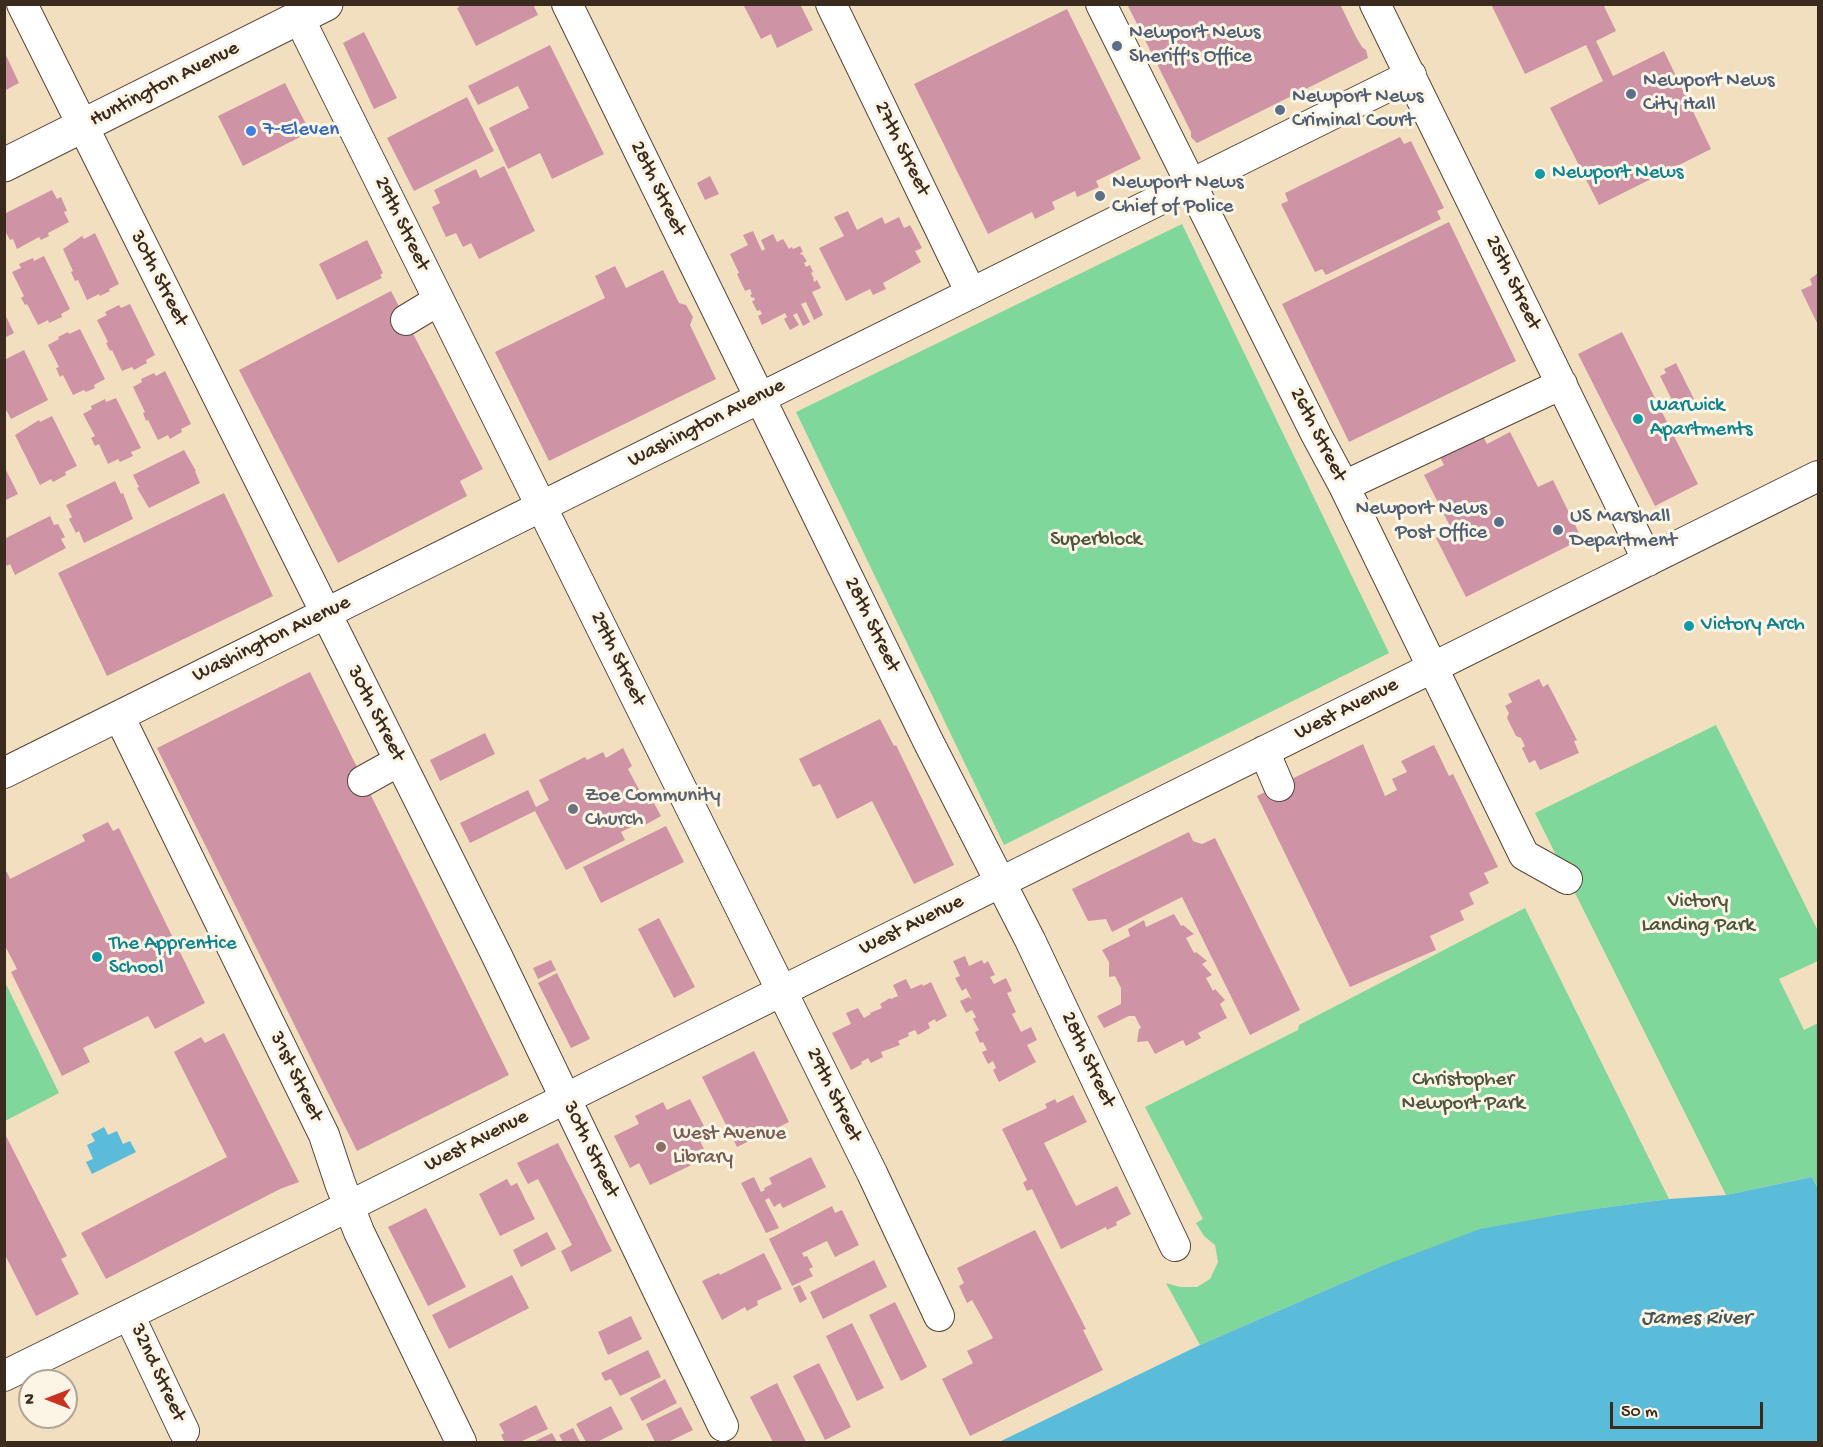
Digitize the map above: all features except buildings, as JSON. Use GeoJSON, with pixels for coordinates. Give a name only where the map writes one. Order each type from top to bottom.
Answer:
{"type":"FeatureCollection","features":[{"type":"Feature","properties":{"kind":"main road","name":"Huntington Avenue"},"geometry":{"type":"LineString","coordinates":[[4,165],[82,127],[306,9]]}},
{"type":"Feature","properties":{"kind":"street","name":"30th Street"},"geometry":{"type":"LineString","coordinates":[[22,4],[496,954],[723,1426]]}},
{"type":"Feature","properties":{"kind":"street","name":"28th Street"},"geometry":{"type":"LineString","coordinates":[[567,4],[929,743],[1040,960],[1175,1246]]}},
{"type":"Feature","properties":{"kind":"street","name":"27th Street"},"geometry":{"type":"LineString","coordinates":[[831,4],[972,293]]}},
{"type":"Feature","properties":{"kind":"street","name":"26th Street"},"geometry":{"type":"LineString","coordinates":[[1101,4],[1344,486],[1524,855],[1567,879]]}},
{"type":"Feature","properties":{"kind":"street","name":"25th Street"},"geometry":{"type":"LineString","coordinates":[[1375,4],[1648,561]]}},
{"type":"Feature","properties":{"kind":"street","name":"29th Street"},"geometry":{"type":"LineString","coordinates":[[306,9],[439,300],[872,1173],[939,1316]]}},
{"type":"Feature","properties":{"kind":"street","name":"Washington Avenue"},"geometry":{"type":"LineString","coordinates":[[4,773],[1411,75]]}},
{"type":"Feature","properties":{"kind":"street"},"geometry":{"type":"LineString","coordinates":[[406,320],[439,300]]}},
{"type":"Feature","properties":{"kind":"street"},"geometry":{"type":"LineString","coordinates":[[1344,486],[1562,384]]}},
{"type":"Feature","properties":{"kind":"street","name":"West Avenue"},"geometry":{"type":"LineString","coordinates":[[4,1376],[349,1207],[1818,476]]}},
{"type":"Feature","properties":{"kind":"street","name":"31st Street"},"geometry":{"type":"LineString","coordinates":[[119,716],[324,1135],[359,1232],[461,1443]]}},
{"type":"Feature","properties":{"kind":"street"},"geometry":{"type":"LineString","coordinates":[[1264,751],[1279,786]]}},
{"type":"Feature","properties":{"kind":"street"},"geometry":{"type":"LineString","coordinates":[[363,781],[399,761]]}},
{"type":"Feature","properties":{"kind":"street","name":"32nd Street"},"geometry":{"type":"LineString","coordinates":[[129,1315],[184,1431]]}},
{"type":"Feature","properties":{"kind":"green space","name":"Superblock"},"geometry":{"type":"Polygon","coordinates":[[[1182,224],[1389,653],[1004,845],[796,412],[1182,224]]]}},
{"type":"Feature","properties":{"kind":"green space","name":"Victory Landing Park"},"geometry":{"type":"Polygon","coordinates":[[[1716,725],[1818,931],[1818,961],[1779,979],[1804,1030],[1818,1023],[1818,1189],[1812,1177],[1726,1195],[1535,813],[1716,725]]]}},
{"type":"Feature","properties":{"kind":"green space","name":"Christopher Newport Park"},"geometry":{"type":"Polygon","coordinates":[[[1525,908],[1669,1199],[1587,1210],[1377,1268],[1200,1345],[1166,1283],[1180,1287],[1197,1287],[1210,1279],[1218,1262],[1215,1245],[1204,1236],[1196,1223],[1203,1219],[1145,1107],[1298,1030],[1299,1025],[1525,908]]]}},
{"type":"Feature","properties":{"kind":"green space"},"geometry":{"type":"Polygon","coordinates":[[[5,982],[59,1093],[4,1121],[5,982]]]}},
{"type":"Feature","properties":{"kind":"water"},"geometry":{"type":"Polygon","coordinates":[[[104,1127],[108,1135],[117,1131],[123,1144],[130,1141],[136,1152],[92,1174],[86,1162],[93,1159],[87,1145],[95,1141],[91,1134],[104,1127]]]}},
{"type":"Feature","properties":{"kind":"water","name":"James River"},"geometry":{"type":"Polygon","coordinates":[[[1812,1177],[1818,1189],[1818,1442],[999,1442],[1200,1345],[1377,1268],[1480,1229],[1587,1210],[1669,1199],[1726,1195],[1812,1177]]]}},
{"type":"Feature","properties":{"kind":"place","name":"Newport News Sheriff's Office"},"geometry":{"type":"Point","coordinates":[1117,46]}},
{"type":"Feature","properties":{"kind":"place","name":"Newport News City Hall"},"geometry":{"type":"Point","coordinates":[1631,94]}},
{"type":"Feature","properties":{"kind":"place","name":"Newport News Criminal Court"},"geometry":{"type":"Point","coordinates":[1280,110]}},
{"type":"Feature","properties":{"kind":"place","name":"7-Eleven"},"geometry":{"type":"Point","coordinates":[251,131]}},
{"type":"Feature","properties":{"kind":"place","name":"Newport News"},"geometry":{"type":"Point","coordinates":[1540,174]}},
{"type":"Feature","properties":{"kind":"place","name":"Newport News Chief of Police"},"geometry":{"type":"Point","coordinates":[1100,196]}},
{"type":"Feature","properties":{"kind":"place","name":"Warwick Apartments"},"geometry":{"type":"Point","coordinates":[1638,419]}},
{"type":"Feature","properties":{"kind":"place","name":"Newport News Post Office"},"geometry":{"type":"Point","coordinates":[1499,522]}},
{"type":"Feature","properties":{"kind":"place","name":"US Marshall Department"},"geometry":{"type":"Point","coordinates":[1558,530]}},
{"type":"Feature","properties":{"kind":"place","name":"Victory Arch"},"geometry":{"type":"Point","coordinates":[1689,626]}},
{"type":"Feature","properties":{"kind":"place","name":"Zoe Community Church"},"geometry":{"type":"Point","coordinates":[573,809]}},
{"type":"Feature","properties":{"kind":"place","name":"The Apprentice School"},"geometry":{"type":"Point","coordinates":[97,957]}},
{"type":"Feature","properties":{"kind":"place","name":"West Avenue Library"},"geometry":{"type":"Point","coordinates":[661,1147]}}]}
